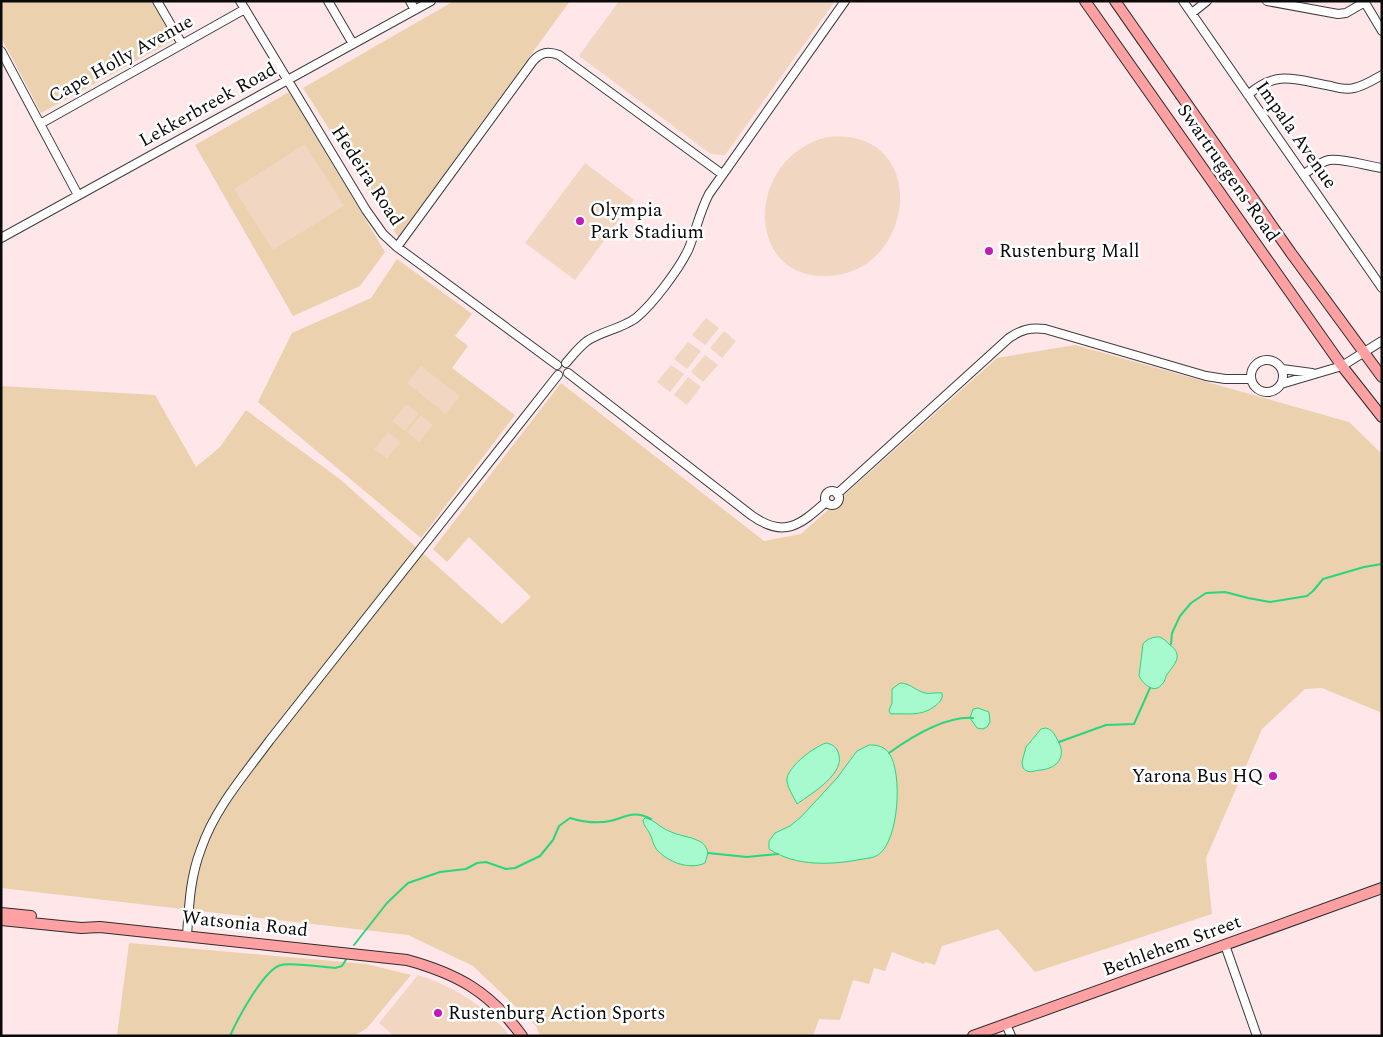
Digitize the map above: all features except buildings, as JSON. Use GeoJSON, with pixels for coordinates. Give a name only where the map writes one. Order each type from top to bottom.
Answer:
{"type":"FeatureCollection","features":[{"type":"Feature","properties":{"kind":"main road","name":"Swartruggens Road"},"geometry":{"type":"LineString","coordinates":[[1085,1],[1342,366],[1382,417]]}},
{"type":"Feature","properties":{"kind":"main road","name":"Swartruggens Road"},"geometry":{"type":"LineString","coordinates":[[1115,1],[1291,253],[1382,377]]}},
{"type":"Feature","properties":{"kind":"main road","name":"Bethlehem Street"},"geometry":{"type":"LineString","coordinates":[[973,1036],[1382,888]]}},
{"type":"Feature","properties":{"kind":"main road","name":"Watsonia Road"},"geometry":{"type":"LineString","coordinates":[[1,913],[82,921],[100,927]]}},
{"type":"Feature","properties":{"kind":"main road","name":"Watsonia Road"},"geometry":{"type":"LineString","coordinates":[[1,920],[81,928],[100,927],[386,956],[425,965],[454,976],[480,992],[498,1008],[522,1036]]}},
{"type":"Feature","properties":{"kind":"street"},"geometry":{"type":"LineString","coordinates":[[157,1],[182,44]]}},
{"type":"Feature","properties":{"kind":"street","name":"Hedeira Road"},"geometry":{"type":"LineString","coordinates":[[240,1],[370,217],[383,234],[397,247],[557,365]]}},
{"type":"Feature","properties":{"kind":"street"},"geometry":{"type":"LineString","coordinates":[[328,1],[352,44]]}},
{"type":"Feature","properties":{"kind":"street"},"geometry":{"type":"LineString","coordinates":[[410,1],[415,10]]}},
{"type":"Feature","properties":{"kind":"street","name":"Lekkerbreek Road"},"geometry":{"type":"LineString","coordinates":[[1,238],[431,1]]}},
{"type":"Feature","properties":{"kind":"street"},"geometry":{"type":"LineString","coordinates":[[566,363],[586,342],[627,324],[648,306],[681,263],[690,245],[704,203],[722,174],[845,1]]}},
{"type":"Feature","properties":{"kind":"street","name":"Impala Avenue"},"geometry":{"type":"LineString","coordinates":[[1183,1],[1382,288]]}},
{"type":"Feature","properties":{"kind":"street"},"geometry":{"type":"LineString","coordinates":[[1192,13],[1207,1]]}},
{"type":"Feature","properties":{"kind":"street"},"geometry":{"type":"LineString","coordinates":[[1267,1],[1338,14],[1346,13],[1365,2],[1382,31]]}},
{"type":"Feature","properties":{"kind":"street","name":"Cape Holly Avenue"},"geometry":{"type":"LineString","coordinates":[[40,124],[245,9]]}},
{"type":"Feature","properties":{"kind":"street"},"geometry":{"type":"LineString","coordinates":[[1,51],[78,195]]}},
{"type":"Feature","properties":{"kind":"street"},"geometry":{"type":"LineString","coordinates":[[397,247],[532,61],[544,52],[560,55],[722,174]]}},
{"type":"Feature","properties":{"kind":"street"},"geometry":{"type":"LineString","coordinates":[[1248,95],[1272,79],[1289,79],[1353,89],[1382,75]]}},
{"type":"Feature","properties":{"kind":"street"},"geometry":{"type":"LineString","coordinates":[[1304,174],[1329,160],[1382,168]]}},
{"type":"Feature","properties":{"kind":"street"},"geometry":{"type":"LineString","coordinates":[[568,373],[736,503],[767,525],[783,528],[800,524],[826,502],[825,497],[827,493],[831,491],[837,494],[1005,342],[1021,330],[1044,329],[1217,378],[1250,379]]}},
{"type":"Feature","properties":{"kind":"street"},"geometry":{"type":"LineString","coordinates":[[1281,384],[1284,374],[1275,361],[1264,359],[1255,364],[1250,373],[1250,379],[1256,388],[1261,391],[1272,392],[1281,384],[1342,366],[1382,341]]}},
{"type":"Feature","properties":{"kind":"street"},"geometry":{"type":"LineString","coordinates":[[558,375],[556,371],[557,365],[561,362],[566,363]]}},
{"type":"Feature","properties":{"kind":"street"},"geometry":{"type":"LineString","coordinates":[[566,363],[569,367],[568,373]]}},
{"type":"Feature","properties":{"kind":"street"},"geometry":{"type":"LineString","coordinates":[[1282,369],[1314,373]]}},
{"type":"Feature","properties":{"kind":"street"},"geometry":{"type":"LineString","coordinates":[[558,375],[564,376],[568,373]]}},
{"type":"Feature","properties":{"kind":"street"},"geometry":{"type":"LineString","coordinates":[[187,936],[189,898],[200,849],[214,820],[232,792],[270,740],[558,375]]}},
{"type":"Feature","properties":{"kind":"street"},"geometry":{"type":"LineString","coordinates":[[1225,945],[1257,1036]]}},
{"type":"Feature","properties":{"kind":"street"},"geometry":{"type":"LineString","coordinates":[[1006,1024],[1011,1036]]}},
{"type":"Feature","properties":{"kind":"shaded area"},"geometry":{"type":"Polygon","coordinates":[[[1,1],[151,1],[174,40],[41,113],[1,37],[1,1]]]}},
{"type":"Feature","properties":{"kind":"shaded area"},"geometry":{"type":"Polygon","coordinates":[[[454,1],[570,1],[398,237],[303,88],[454,1]]]}},
{"type":"Feature","properties":{"kind":"shaded area"},"geometry":{"type":"Polygon","coordinates":[[[619,1],[835,1],[725,155],[711,154],[579,56],[619,1]]]}},
{"type":"Feature","properties":{"kind":"shaded area"},"geometry":{"type":"Polygon","coordinates":[[[289,92],[385,252],[360,286],[293,316],[195,145],[289,92]]]}},
{"type":"Feature","properties":{"kind":"shaded area"},"geometry":{"type":"Polygon","coordinates":[[[828,137],[861,140],[884,154],[897,176],[900,202],[894,228],[880,252],[858,269],[828,276],[800,272],[780,259],[769,239],[765,215],[769,190],[781,167],[801,149],[828,137]]]}},
{"type":"Feature","properties":{"kind":"shaded area"},"geometry":{"type":"Polygon","coordinates":[[[305,144],[344,206],[273,250],[234,189],[305,144]]]}},
{"type":"Feature","properties":{"kind":"shaded area","name":"Olympia Park Stadium"},"geometry":{"type":"Polygon","coordinates":[[[585,163],[634,200],[575,280],[525,243],[585,163]]]}},
{"type":"Feature","properties":{"kind":"shaded area"},"geometry":{"type":"Polygon","coordinates":[[[397,259],[472,314],[455,336],[468,346],[452,368],[515,415],[421,538],[258,402],[292,333],[371,298],[397,259]]]}},
{"type":"Feature","properties":{"kind":"shaded area"},"geometry":{"type":"Polygon","coordinates":[[[706,318],[719,328],[705,345],[692,335],[706,318]]]}},
{"type":"Feature","properties":{"kind":"shaded area"},"geometry":{"type":"Polygon","coordinates":[[[724,331],[736,341],[722,358],[710,348],[724,331]]]}},
{"type":"Feature","properties":{"kind":"shaded area"},"geometry":{"type":"Polygon","coordinates":[[[688,342],[701,351],[687,369],[674,359],[688,342]]]}},
{"type":"Feature","properties":{"kind":"shaded area"},"geometry":{"type":"Polygon","coordinates":[[[1075,345],[1349,422],[1382,454],[1382,727],[1380,712],[1322,688],[1305,689],[1262,729],[1206,858],[1212,914],[1035,972],[998,929],[942,946],[935,965],[925,962],[924,964],[892,952],[885,971],[874,968],[869,984],[853,980],[840,1020],[819,1019],[813,1036],[540,1036],[536,1026],[473,966],[408,935],[1,888],[1,386],[155,395],[196,467],[220,447],[246,410],[341,480],[502,624],[531,597],[469,537],[447,562],[433,549],[561,383],[764,541],[801,534],[997,358],[1075,345]]]}},
{"type":"Feature","properties":{"kind":"shaded area"},"geometry":{"type":"Polygon","coordinates":[[[705,355],[718,365],[703,382],[691,372],[705,355]]]}},
{"type":"Feature","properties":{"kind":"shaded area"},"geometry":{"type":"Polygon","coordinates":[[[671,365],[684,374],[670,392],[657,382],[671,365]]]}},
{"type":"Feature","properties":{"kind":"shaded area"},"geometry":{"type":"Polygon","coordinates":[[[421,366],[460,396],[446,414],[407,383],[421,366]]]}},
{"type":"Feature","properties":{"kind":"shaded area"},"geometry":{"type":"Polygon","coordinates":[[[688,377],[701,387],[687,405],[674,395],[688,377]]]}},
{"type":"Feature","properties":{"kind":"shaded area"},"geometry":{"type":"Polygon","coordinates":[[[406,404],[419,414],[405,431],[392,421],[406,404]]]}},
{"type":"Feature","properties":{"kind":"shaded area"},"geometry":{"type":"Polygon","coordinates":[[[421,415],[433,425],[419,442],[407,432],[421,415]]]}},
{"type":"Feature","properties":{"kind":"shaded area"},"geometry":{"type":"Polygon","coordinates":[[[388,432],[401,442],[387,459],[374,449],[388,432]]]}},
{"type":"Feature","properties":{"kind":"shaded area"},"geometry":{"type":"Polygon","coordinates":[[[1160,637],[1174,648],[1177,656],[1175,664],[1160,687],[1153,688],[1144,683],[1139,676],[1143,644],[1151,638],[1160,637]]]}},
{"type":"Feature","properties":{"kind":"shaded area"},"geometry":{"type":"Polygon","coordinates":[[[900,683],[925,693],[942,693],[942,699],[935,706],[924,712],[891,714],[889,711],[892,703],[892,689],[900,683]]]}},
{"type":"Feature","properties":{"kind":"shaded area"},"geometry":{"type":"Polygon","coordinates":[[[978,708],[989,712],[990,722],[983,729],[977,728],[970,718],[973,709],[978,708]]]}},
{"type":"Feature","properties":{"kind":"shaded area"},"geometry":{"type":"Polygon","coordinates":[[[1046,728],[1053,732],[1060,745],[1060,760],[1057,764],[1047,769],[1028,771],[1023,768],[1022,762],[1026,747],[1041,729],[1046,728]]]}},
{"type":"Feature","properties":{"kind":"shaded area"},"geometry":{"type":"Polygon","coordinates":[[[826,743],[833,746],[838,752],[838,767],[826,782],[797,804],[788,784],[787,778],[789,773],[803,757],[826,743]]]}},
{"type":"Feature","properties":{"kind":"shaded area"},"geometry":{"type":"Polygon","coordinates":[[[869,745],[880,746],[889,753],[896,775],[897,806],[891,836],[878,855],[851,861],[814,863],[791,859],[769,849],[769,841],[775,833],[790,826],[801,817],[837,778],[857,751],[869,745]]]}},
{"type":"Feature","properties":{"kind":"shaded area"},"geometry":{"type":"Polygon","coordinates":[[[645,818],[673,833],[702,843],[708,853],[705,863],[693,866],[680,864],[668,859],[655,847],[645,826],[643,820],[645,818]]]}},
{"type":"Feature","properties":{"kind":"shaded area"},"geometry":{"type":"Polygon","coordinates":[[[129,943],[366,964],[411,975],[367,1028],[354,1036],[117,1036],[129,943]]]}},
{"type":"Feature","properties":{"kind":"shaded area","name":"Rustenburg Action Sports"},"geometry":{"type":"Polygon","coordinates":[[[418,975],[456,991],[491,1016],[510,1036],[393,1035],[379,1023],[418,975]]]}},
{"type":"Feature","properties":{"kind":"waterway"},"geometry":{"type":"LineString","coordinates":[[1171,644],[1172,633],[1180,616],[1191,603],[1206,593],[1225,592],[1270,602],[1307,596],[1323,579],[1364,567],[1382,564]]}},
{"type":"Feature","properties":{"kind":"waterway"},"geometry":{"type":"LineString","coordinates":[[1059,742],[1106,725],[1134,724],[1150,688]]}},
{"type":"Feature","properties":{"kind":"waterway"},"geometry":{"type":"LineString","coordinates":[[889,753],[928,729],[962,718],[973,718]]}},
{"type":"Feature","properties":{"kind":"waterway"},"geometry":{"type":"LineString","coordinates":[[354,945],[387,903],[408,883],[440,872],[466,869],[477,863],[486,862],[506,869],[515,868],[540,856],[553,840],[559,826],[570,818],[600,822],[639,815],[651,819]]}},
{"type":"Feature","properties":{"kind":"waterway"},"geometry":{"type":"LineString","coordinates":[[708,853],[747,857],[778,854]]}},
{"type":"Feature","properties":{"kind":"waterway"},"geometry":{"type":"LineString","coordinates":[[230,1036],[259,985],[274,969],[285,964],[335,968],[342,966],[347,958]]}},
{"type":"Feature","properties":{"kind":"place","name":"Olympia Park Stadium"},"geometry":{"type":"Point","coordinates":[580,221]}},
{"type":"Feature","properties":{"kind":"place","name":"Rustenburg Mall"},"geometry":{"type":"Point","coordinates":[989,251]}},
{"type":"Feature","properties":{"kind":"place","name":"Yarona Bus HQ"},"geometry":{"type":"Point","coordinates":[1273,776]}},
{"type":"Feature","properties":{"kind":"place","name":"Rustenburg Action Sports"},"geometry":{"type":"Point","coordinates":[438,1013]}}]}
